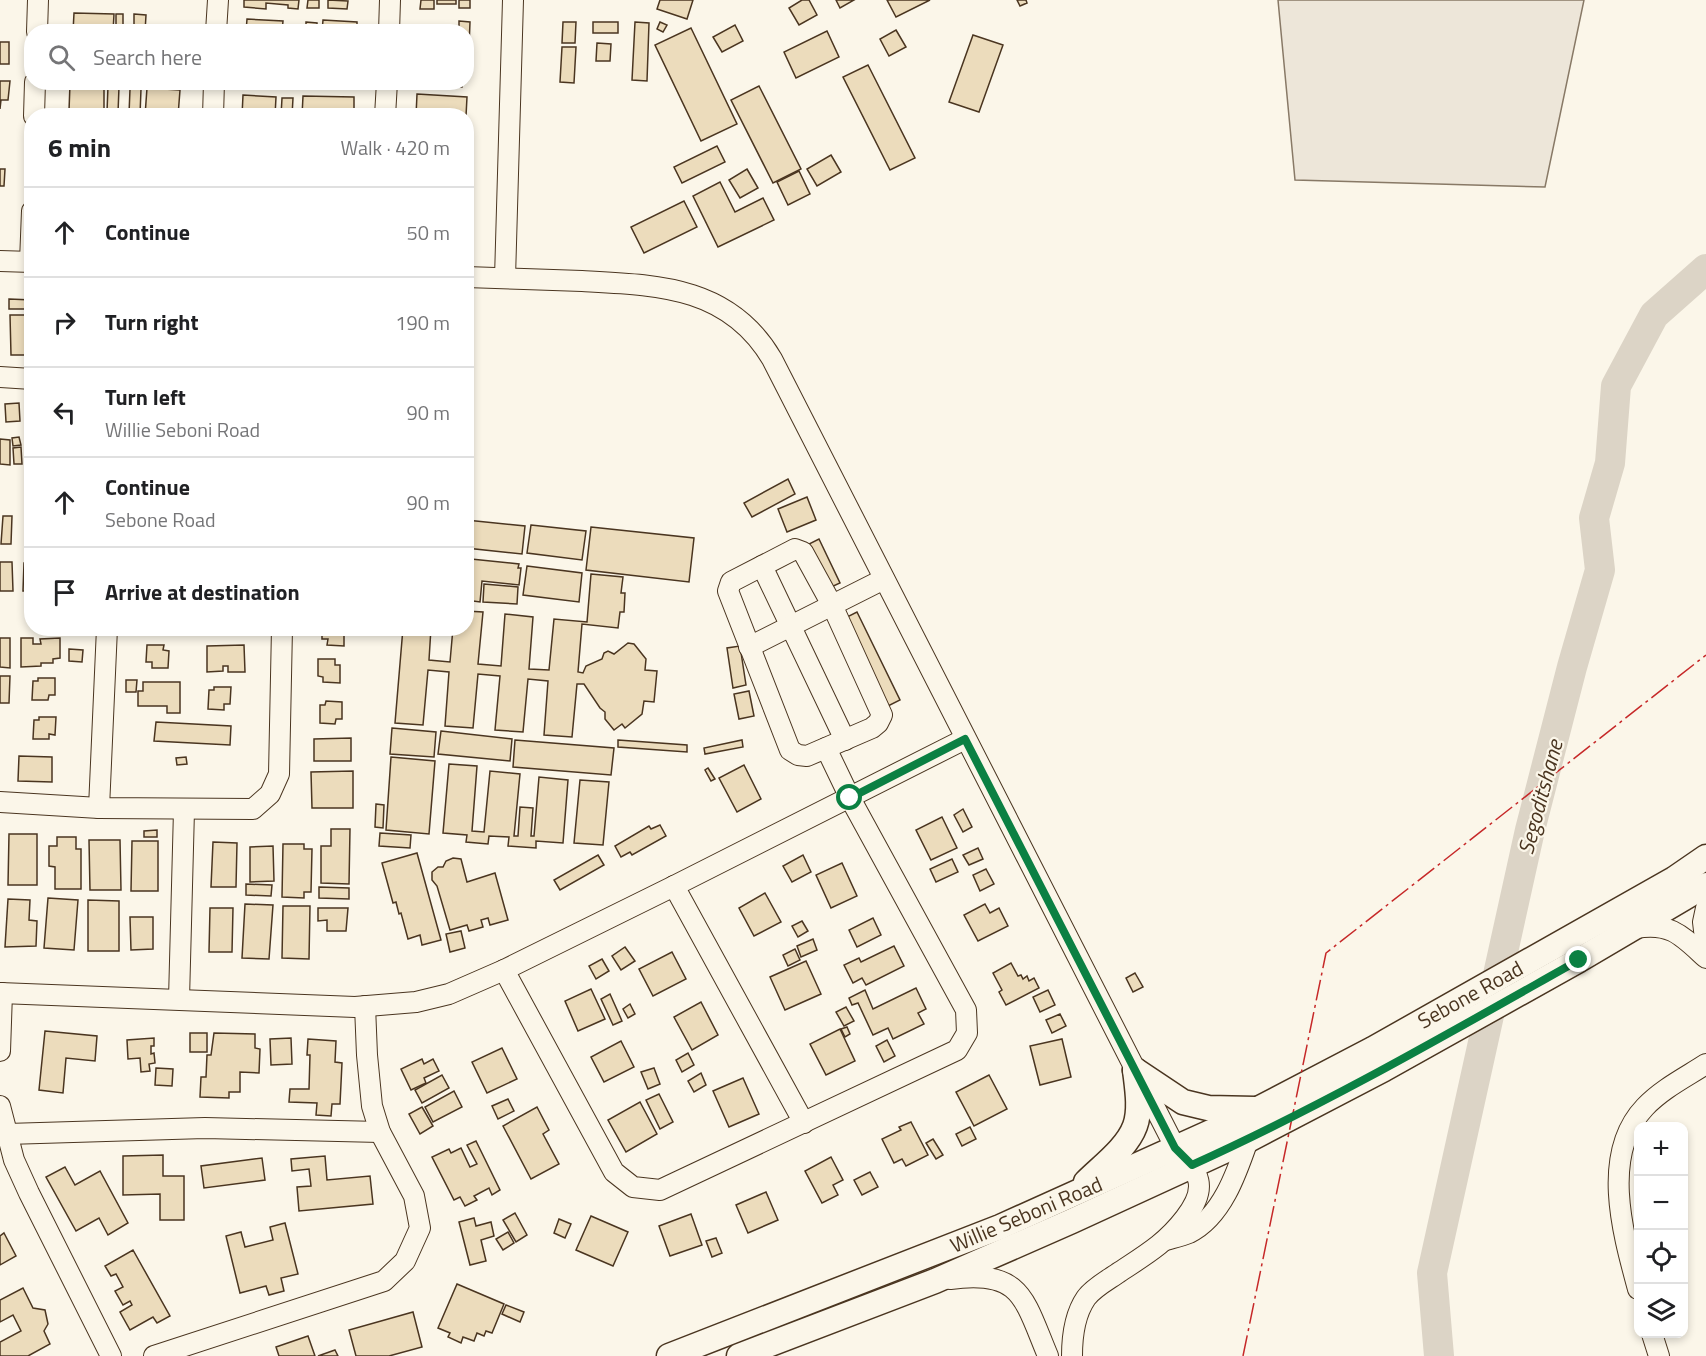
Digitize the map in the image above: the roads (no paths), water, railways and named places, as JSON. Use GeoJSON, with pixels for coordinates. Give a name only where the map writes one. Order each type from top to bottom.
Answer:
{"type":"FeatureCollection","features":[{"type":"Feature","properties":{"kind":"main road","name":"Sebone Road"},"geometry":{"type":"LineString","coordinates":[[1379,1059],[1566,940],[1674,879],[1706,857]]}},
{"type":"Feature","properties":{"kind":"main road"},"geometry":{"type":"LineString","coordinates":[[1632,928],[1706,885]]}},
{"type":"Feature","properties":{"kind":"main road","name":"Sebone Road"},"geometry":{"type":"LineString","coordinates":[[1379,1059],[1579,960],[1632,928]]}},
{"type":"Feature","properties":{"kind":"main road","name":"Willie Seboni Road"},"geometry":{"type":"LineString","coordinates":[[669,1356],[989,1232],[1258,1109],[1379,1059]]}},
{"type":"Feature","properties":{"kind":"main road","name":"Willie Seboni Road"},"geometry":{"type":"LineString","coordinates":[[739,1356],[935,1281],[1248,1140],[1379,1059]]}},
{"type":"Feature","properties":{"kind":"main road"},"geometry":{"type":"LineString","coordinates":[[1135,1070],[1183,1102],[1208,1108],[1258,1109]]}},
{"type":"Feature","properties":{"kind":"main road"},"geometry":{"type":"LineString","coordinates":[[1073,1194],[1123,1145],[1135,1126],[1138,1104],[1135,1070]]}},
{"type":"Feature","properties":{"kind":"street"},"geometry":{"type":"LineString","coordinates":[[37,24],[38,0]]}},
{"type":"Feature","properties":{"kind":"street"},"geometry":{"type":"LineString","coordinates":[[216,24],[218,0]]}},
{"type":"Feature","properties":{"kind":"street"},"geometry":{"type":"LineString","coordinates":[[389,24],[390,0]]}},
{"type":"Feature","properties":{"kind":"street"},"geometry":{"type":"LineString","coordinates":[[505,278],[513,0]]}},
{"type":"Feature","properties":{"kind":"street"},"geometry":{"type":"LineString","coordinates":[[34,108],[35,90]]}},
{"type":"Feature","properties":{"kind":"street"},"geometry":{"type":"LineString","coordinates":[[213,108],[214,90]]}},
{"type":"Feature","properties":{"kind":"street"},"geometry":{"type":"LineString","coordinates":[[385,108],[387,90]]}},
{"type":"Feature","properties":{"kind":"street"},"geometry":{"type":"LineString","coordinates":[[0,261],[24,262]]}},
{"type":"Feature","properties":{"kind":"street"},"geometry":{"type":"LineString","coordinates":[[474,277],[649,284],[685,292],[717,306],[744,323],[761,341],[1175,1148],[1192,1165],[1199,1179],[1200,1189],[1197,1199],[1166,1240]]}},
{"type":"Feature","properties":{"kind":"street"},"geometry":{"type":"LineString","coordinates":[[0,378],[24,379]]}},
{"type":"Feature","properties":{"kind":"street"},"geometry":{"type":"LineString","coordinates":[[798,550],[803,552],[832,605],[882,715],[872,728],[807,756],[798,755],[790,750],[728,591],[729,586],[731,582],[782,555],[798,550]]}},
{"type":"Feature","properties":{"kind":"street"},"geometry":{"type":"LineString","coordinates":[[762,566],[845,740]]}},
{"type":"Feature","properties":{"kind":"street"},"geometry":{"type":"LineString","coordinates":[[749,647],[884,579]]}},
{"type":"Feature","properties":{"kind":"street"},"geometry":{"type":"LineString","coordinates":[[99,808],[107,636]]}},
{"type":"Feature","properties":{"kind":"street"},"geometry":{"type":"LineString","coordinates":[[0,802],[99,808],[253,809],[270,794],[279,774],[282,636]]}},
{"type":"Feature","properties":{"kind":"street"},"geometry":{"type":"LineString","coordinates":[[0,1051],[1,993],[365,1006],[416,1002],[449,994],[504,970],[674,886],[965,739]]}},
{"type":"Feature","properties":{"kind":"street"},"geometry":{"type":"LineString","coordinates":[[504,970],[614,1172],[633,1187],[660,1190],[957,1050],[967,1033],[966,1010],[850,798],[826,748]]}},
{"type":"Feature","properties":{"kind":"street"},"geometry":{"type":"LineString","coordinates":[[179,999],[184,810]]}},
{"type":"Feature","properties":{"kind":"street"},"geometry":{"type":"LineString","coordinates":[[674,886],[804,1123]]}},
{"type":"Feature","properties":{"kind":"street"},"geometry":{"type":"LineString","coordinates":[[1706,908],[1703,922],[1706,947]]}},
{"type":"Feature","properties":{"kind":"street"},"geometry":{"type":"LineString","coordinates":[[1632,928],[1656,925],[1672,930],[1685,938],[1706,958]]}},
{"type":"Feature","properties":{"kind":"street"},"geometry":{"type":"LineString","coordinates":[[154,1356],[384,1281],[405,1261],[420,1228],[414,1196],[380,1132],[372,1106],[366,1055],[365,1006]]}},
{"type":"Feature","properties":{"kind":"street"},"geometry":{"type":"LineString","coordinates":[[1637,1284],[1621,1219],[1618,1182],[1623,1152],[1631,1126],[1645,1107],[1661,1093],[1706,1064]]}},
{"type":"Feature","properties":{"kind":"street"},"geometry":{"type":"LineString","coordinates":[[0,1106],[14,1160],[111,1356]]}},
{"type":"Feature","properties":{"kind":"street"},"geometry":{"type":"LineString","coordinates":[[7,1134],[205,1128],[380,1132]]}},
{"type":"Feature","properties":{"kind":"street"},"geometry":{"type":"LineString","coordinates":[[1072,1356],[1078,1315],[1086,1297],[1166,1240],[1189,1233],[1215,1210],[1236,1173],[1248,1140]]}},
{"type":"Feature","properties":{"kind":"street"},"geometry":{"type":"LineString","coordinates":[[935,1281],[982,1276],[998,1279],[1010,1285],[1027,1305],[1048,1356]]}},
{"type":"Feature","properties":{"kind":"street"},"geometry":{"type":"LineString","coordinates":[[1653,1338],[1659,1356]]}},
{"type":"Feature","properties":{"kind":"waterway","name":"Segoditshane"},"geometry":{"type":"LineString","coordinates":[[1439,1356],[1432,1273],[1530,830],[1572,667],[1600,570],[1594,518],[1610,463],[1616,386],[1654,315],[1706,269]]}}]}
